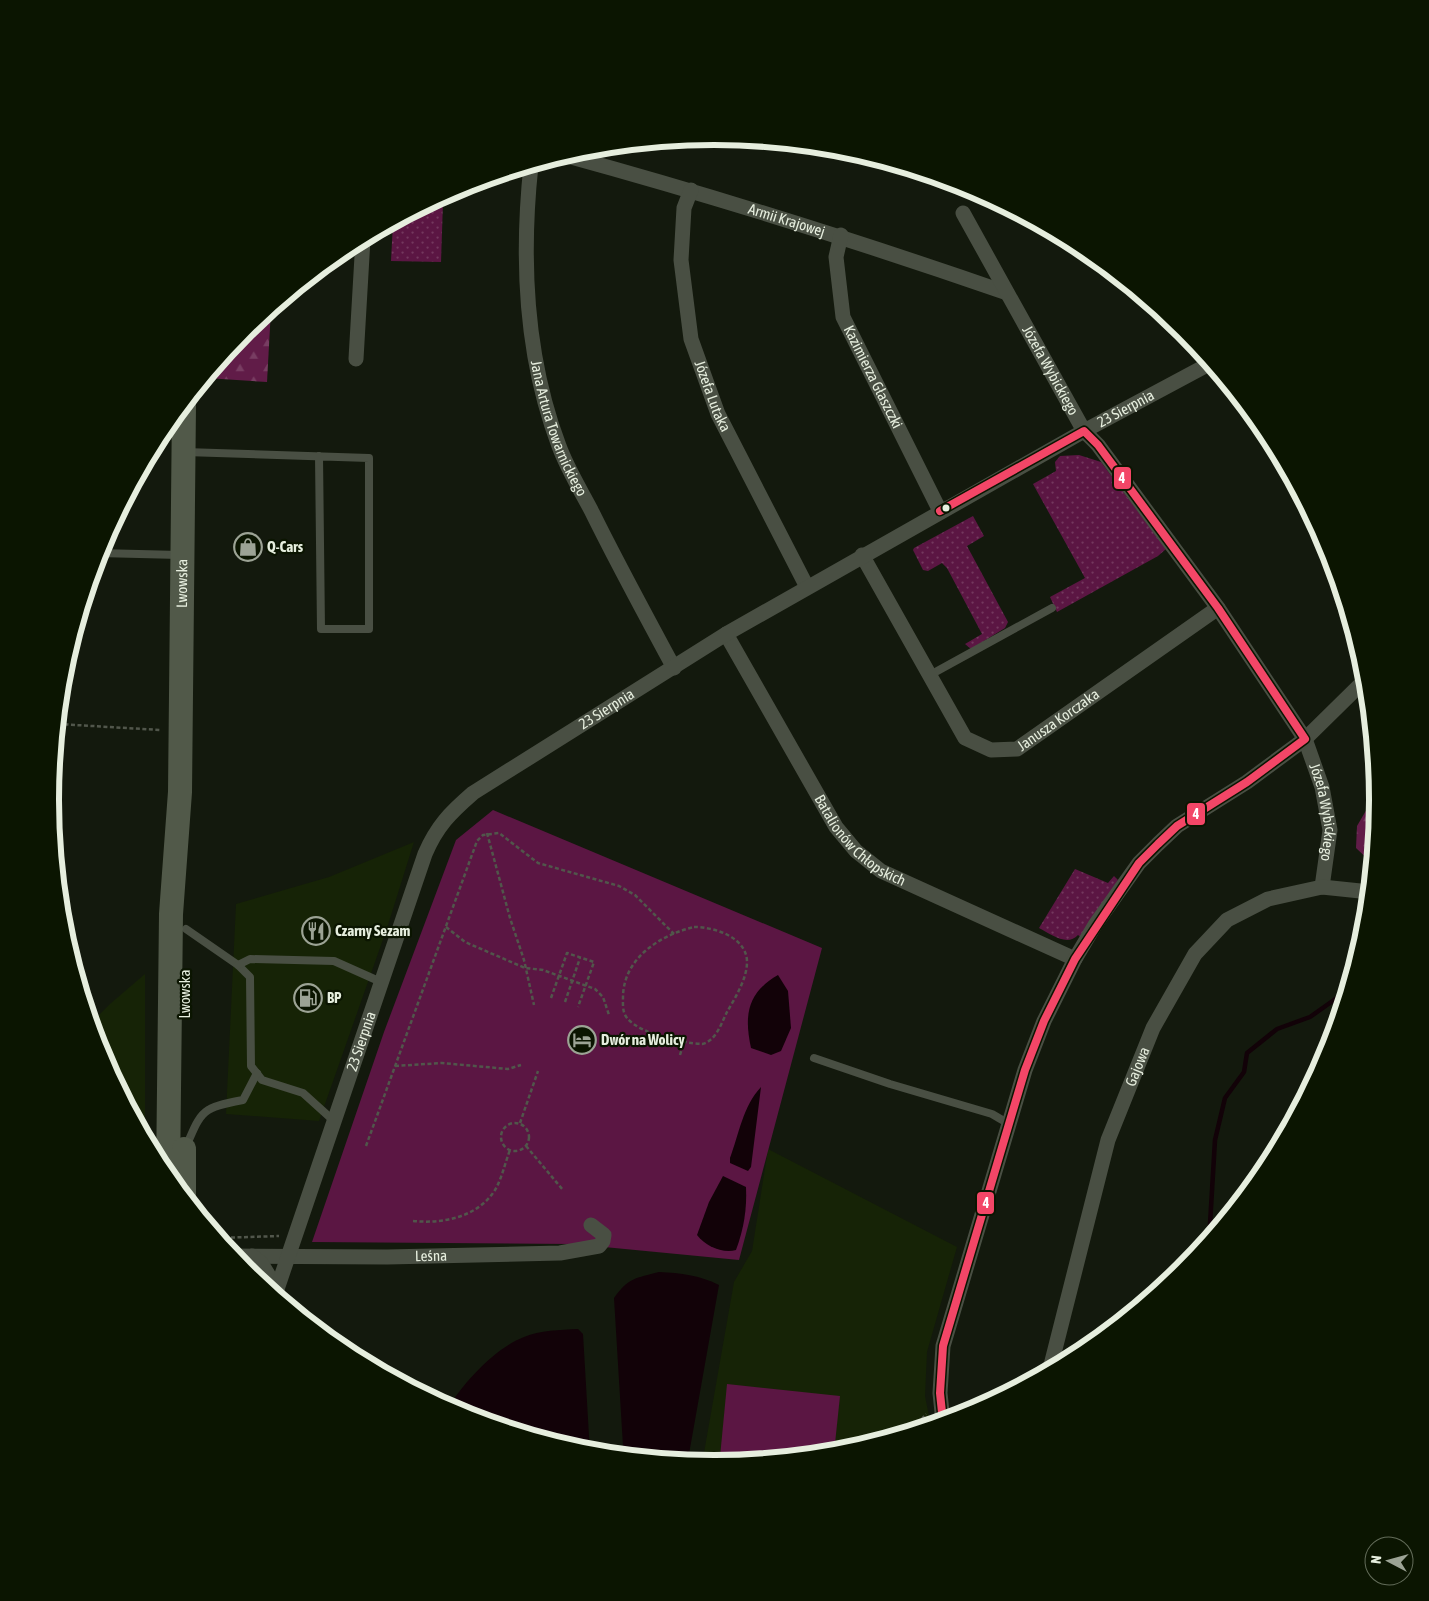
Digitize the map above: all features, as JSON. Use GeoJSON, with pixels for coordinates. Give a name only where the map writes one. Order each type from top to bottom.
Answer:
{"type":"FeatureCollection","features":[{"type":"Feature","properties":{"kind":"main road","name":"Lwowska"},"geometry":{"type":"LineString","coordinates":[[184,415],[180,792],[186,929],[184,1186]]}},
{"type":"Feature","properties":{"kind":"main road","name":"Lwowska"},"geometry":{"type":"LineString","coordinates":[[168,1164],[171,914],[180,792]]}},
{"type":"Feature","properties":{"kind":"street","name":"Armii Krajowej"},"geometry":{"type":"LineString","coordinates":[[579,159],[691,190],[841,236],[1008,292]]}},
{"type":"Feature","properties":{"kind":"street","name":"Jana Artura Towarnickiego"},"geometry":{"type":"LineString","coordinates":[[531,171],[526,211],[528,305],[544,398],[559,446],[674,668]]}},
{"type":"Feature","properties":{"kind":"street","name":"Józefa Lutaka"},"geometry":{"type":"LineString","coordinates":[[691,190],[684,208],[682,260],[691,339],[718,414],[807,587]]}},
{"type":"Feature","properties":{"kind":"street","name":"Józefa Wybickiego"},"geometry":{"type":"LineString","coordinates":[[963,213],[1084,431],[1098,445],[1218,608],[1305,739],[1322,786],[1330,830],[1322,887]]}},
{"type":"Feature","properties":{"kind":"street","name":"Kazimierza Głaszczki"},"geometry":{"type":"LineString","coordinates":[[841,236],[836,256],[843,317],[940,511]]}},
{"type":"Feature","properties":{"kind":"street"},"geometry":{"type":"LineString","coordinates":[[356,359],[363,248]]}},
{"type":"Feature","properties":{"kind":"street","name":"23 Sierpnia"},"geometry":{"type":"LineString","coordinates":[[277,1289],[425,854],[433,835],[446,816],[473,793],[726,634],[940,511],[1084,431],[1206,366]]}},
{"type":"Feature","properties":{"kind":"street","name":"Janusza Korczaka"},"geometry":{"type":"LineString","coordinates":[[862,555],[965,738],[991,750],[1017,749],[1218,608]]}},
{"type":"Feature","properties":{"kind":"street","name":"Batalionów Chłopskich"},"geometry":{"type":"LineString","coordinates":[[726,634],[836,827],[856,851],[881,871],[1074,959]]}},
{"type":"Feature","properties":{"kind":"street"},"geometry":{"type":"LineString","coordinates":[[942,1415],[940,1393],[943,1346],[1025,1070],[1044,1021],[1074,959],[1139,863],[1158,844],[1177,826],[1247,782],[1305,739],[1360,685]]}},
{"type":"Feature","properties":{"kind":"street","name":"Gajowa"},"geometry":{"type":"LineString","coordinates":[[1051,1362],[1108,1140],[1153,1028],[1195,954],[1227,920],[1268,899],[1322,887],[1364,891]]}},
{"type":"Feature","properties":{"kind":"street","name":"Leśna"},"geometry":{"type":"LineString","coordinates":[[243,1256],[387,1257],[560,1253],[599,1246],[603,1241],[604,1235],[591,1225]]}},
{"type":"Feature","properties":{"kind":"street","name":"23 Sierpnia"},"geometry":{"type":"LineString","coordinates":[[252,1256],[261,1263],[272,1284]]}},
{"type":"Feature","properties":{"kind":"lane"},"geometry":{"type":"LineString","coordinates":[[183,452],[319,456],[369,458],[369,629],[321,629],[319,456]]}},
{"type":"Feature","properties":{"kind":"lane"},"geometry":{"type":"LineString","coordinates":[[108,553],[182,556]]}},
{"type":"Feature","properties":{"kind":"lane"},"geometry":{"type":"LineString","coordinates":[[930,675],[1052,608]]}},
{"type":"Feature","properties":{"kind":"lane"},"geometry":{"type":"LineString","coordinates":[[186,929],[212,949],[238,965],[250,977],[251,1066],[257,1074],[262,1080],[303,1093],[334,1121]]}},
{"type":"Feature","properties":{"kind":"lane"},"geometry":{"type":"LineString","coordinates":[[238,965],[250,959],[334,961],[381,982]]}},
{"type":"Feature","properties":{"kind":"lane"},"geometry":{"type":"LineString","coordinates":[[814,1058],[890,1084],[992,1114],[1009,1124]]}},
{"type":"Feature","properties":{"kind":"lane"},"geometry":{"type":"LineString","coordinates":[[184,1151],[202,1114],[213,1106],[243,1100],[257,1074]]}},
{"type":"Feature","properties":{"kind":"path"},"geometry":{"type":"LineString","coordinates":[[63,724],[180,731]]}},
{"type":"Feature","properties":{"kind":"path"},"geometry":{"type":"LineString","coordinates":[[487,833],[534,1005]]}},
{"type":"Feature","properties":{"kind":"path"},"geometry":{"type":"LineString","coordinates":[[366,1146],[477,841],[487,833],[499,833],[538,863],[619,886],[635,895],[674,934]]}},
{"type":"Feature","properties":{"kind":"path"},"geometry":{"type":"LineString","coordinates":[[446,927],[465,942],[525,968],[543,970],[595,989],[602,996],[609,1015]]}},
{"type":"Feature","properties":{"kind":"path"},"geometry":{"type":"LineString","coordinates":[[694,927],[704,927],[729,935],[742,947],[747,962],[735,998],[714,1036],[702,1044],[684,1042],[658,1035],[638,1026],[627,1018],[624,1008],[624,984],[633,962],[674,934],[694,927]]}},
{"type":"Feature","properties":{"kind":"path"},"geometry":{"type":"LineString","coordinates":[[551,998],[567,953],[594,962],[578,1007]]}},
{"type":"Feature","properties":{"kind":"path"},"geometry":{"type":"LineString","coordinates":[[564,1002],[580,958]]}},
{"type":"Feature","properties":{"kind":"path"},"geometry":{"type":"LineString","coordinates":[[680,1055],[684,1042]]}},
{"type":"Feature","properties":{"kind":"path"},"geometry":{"type":"LineString","coordinates":[[395,1066],[442,1063],[508,1069],[521,1065]]}},
{"type":"Feature","properties":{"kind":"path"},"geometry":{"type":"LineString","coordinates":[[520,1123],[538,1071]]}},
{"type":"Feature","properties":{"kind":"path"},"geometry":{"type":"LineString","coordinates":[[520,1123],[528,1131],[529,1141],[519,1151],[510,1150],[501,1140],[502,1131],[508,1124],[520,1123]]}},
{"type":"Feature","properties":{"kind":"path"},"geometry":{"type":"LineString","coordinates":[[526,1146],[563,1190]]}},
{"type":"Feature","properties":{"kind":"path"},"geometry":{"type":"LineString","coordinates":[[413,1222],[441,1221],[475,1210],[495,1189],[510,1150]]}},
{"type":"Feature","properties":{"kind":"path"},"geometry":{"type":"LineString","coordinates":[[226,1238],[273,1238],[284,1234]]}},
{"type":"Feature","properties":{"kind":"path"},"geometry":{"type":"LineString","coordinates":[[918,1423],[926,1414]]}},
{"type":"Feature","properties":{"kind":"shaded area"},"geometry":{"type":"Polygon","coordinates":[[[443,204],[441,262],[391,261],[393,230],[443,204]]]}},
{"type":"Feature","properties":{"kind":"shaded area"},"geometry":{"type":"Polygon","coordinates":[[[1079,455],[1101,462],[1166,549],[1158,556],[1057,612],[1050,597],[1085,578],[1033,484],[1056,471],[1055,462],[1060,456],[1079,455]]]}},
{"type":"Feature","properties":{"kind":"shaded area"},"geometry":{"type":"Polygon","coordinates":[[[973,516],[984,536],[967,546],[1008,622],[1005,628],[971,649],[965,644],[982,634],[947,568],[942,563],[928,571],[923,570],[913,550],[973,516]]]}},
{"type":"Feature","properties":{"kind":"shaded area"},"geometry":{"type":"Polygon","coordinates":[[[493,810],[822,948],[739,1260],[573,1244],[312,1242],[384,1032],[456,840],[493,810]]]}},
{"type":"Feature","properties":{"kind":"shaded area"},"geometry":{"type":"Polygon","coordinates":[[[414,842],[387,928],[319,1121],[226,1114],[236,904],[329,877],[414,842]]]}},
{"type":"Feature","properties":{"kind":"shaded area"},"geometry":{"type":"Polygon","coordinates":[[[1075,869],[1108,883],[1114,876],[1118,880],[1082,938],[1078,935],[1069,940],[1064,940],[1039,928],[1075,869]]]}},
{"type":"Feature","properties":{"kind":"shaded area"},"geometry":{"type":"Polygon","coordinates":[[[145,974],[145,1124],[126,1091],[96,1018],[145,974]]]}},
{"type":"Feature","properties":{"kind":"shaded area"},"geometry":{"type":"Polygon","coordinates":[[[778,975],[788,991],[791,1028],[781,1051],[771,1055],[751,1048],[748,1015],[754,997],[760,989],[778,975]]]}},
{"type":"Feature","properties":{"kind":"shaded area"},"geometry":{"type":"Polygon","coordinates":[[[761,1087],[751,1167],[748,1171],[730,1163],[730,1158],[746,1111],[761,1087]]]}},
{"type":"Feature","properties":{"kind":"shaded area"},"geometry":{"type":"Polygon","coordinates":[[[768,1149],[957,1247],[927,1352],[925,1396],[930,1419],[884,1434],[800,1451],[757,1455],[703,1456],[734,1282],[752,1251],[768,1149]]]}},
{"type":"Feature","properties":{"kind":"shaded area"},"geometry":{"type":"Polygon","coordinates":[[[723,1176],[746,1187],[743,1226],[736,1250],[731,1251],[715,1248],[705,1243],[697,1235],[709,1202],[723,1176]]]}},
{"type":"Feature","properties":{"kind":"shaded area"},"geometry":{"type":"Polygon","coordinates":[[[659,1272],[690,1275],[719,1285],[689,1454],[623,1446],[614,1298],[624,1286],[633,1280],[659,1272]]]}},
{"type":"Feature","properties":{"kind":"shaded area"},"geometry":{"type":"Polygon","coordinates":[[[578,1329],[583,1334],[589,1444],[545,1434],[453,1401],[471,1377],[502,1349],[524,1337],[550,1331],[578,1329]]]}},
{"type":"Feature","properties":{"kind":"shaded area"},"geometry":{"type":"Polygon","coordinates":[[[727,1384],[840,1396],[835,1445],[757,1455],[720,1456],[727,1384]]]}},
{"type":"Feature","properties":{"kind":"green space"},"geometry":{"type":"Polygon","coordinates":[[[270,318],[267,382],[212,378],[270,318]]]}},
{"type":"Feature","properties":{"kind":"green space"},"geometry":{"type":"Polygon","coordinates":[[[1370,804],[1368,859],[1356,848],[1357,826],[1370,804]]]}},
{"type":"Feature","properties":{"kind":"waterway"},"geometry":{"type":"LineString","coordinates":[[1210,1231],[1215,1140],[1225,1098],[1244,1072],[1247,1053],[1277,1029],[1310,1017],[1340,996]]}},
{"type":"Feature","properties":{"kind":"transit line","name":"4"},"geometry":{"type":"LineString","coordinates":[[940,511],[1084,431],[1098,445],[1218,608],[1305,739],[1247,782],[1177,826],[1158,844],[1139,863],[1075,959],[1044,1021],[1025,1070],[943,1346],[940,1393],[942,1415]]}},
{"type":"Feature","properties":{"kind":"place","name":"Q-Cars"},"geometry":{"type":"Point","coordinates":[248,547]}},
{"type":"Feature","properties":{"kind":"place","name":"Czarny Sezam"},"geometry":{"type":"Point","coordinates":[316,931]}},
{"type":"Feature","properties":{"kind":"place","name":"BP"},"geometry":{"type":"Point","coordinates":[308,998]}},
{"type":"Feature","properties":{"kind":"place","name":"Dwór na Wolicy"},"geometry":{"type":"Point","coordinates":[582,1040]}}]}
